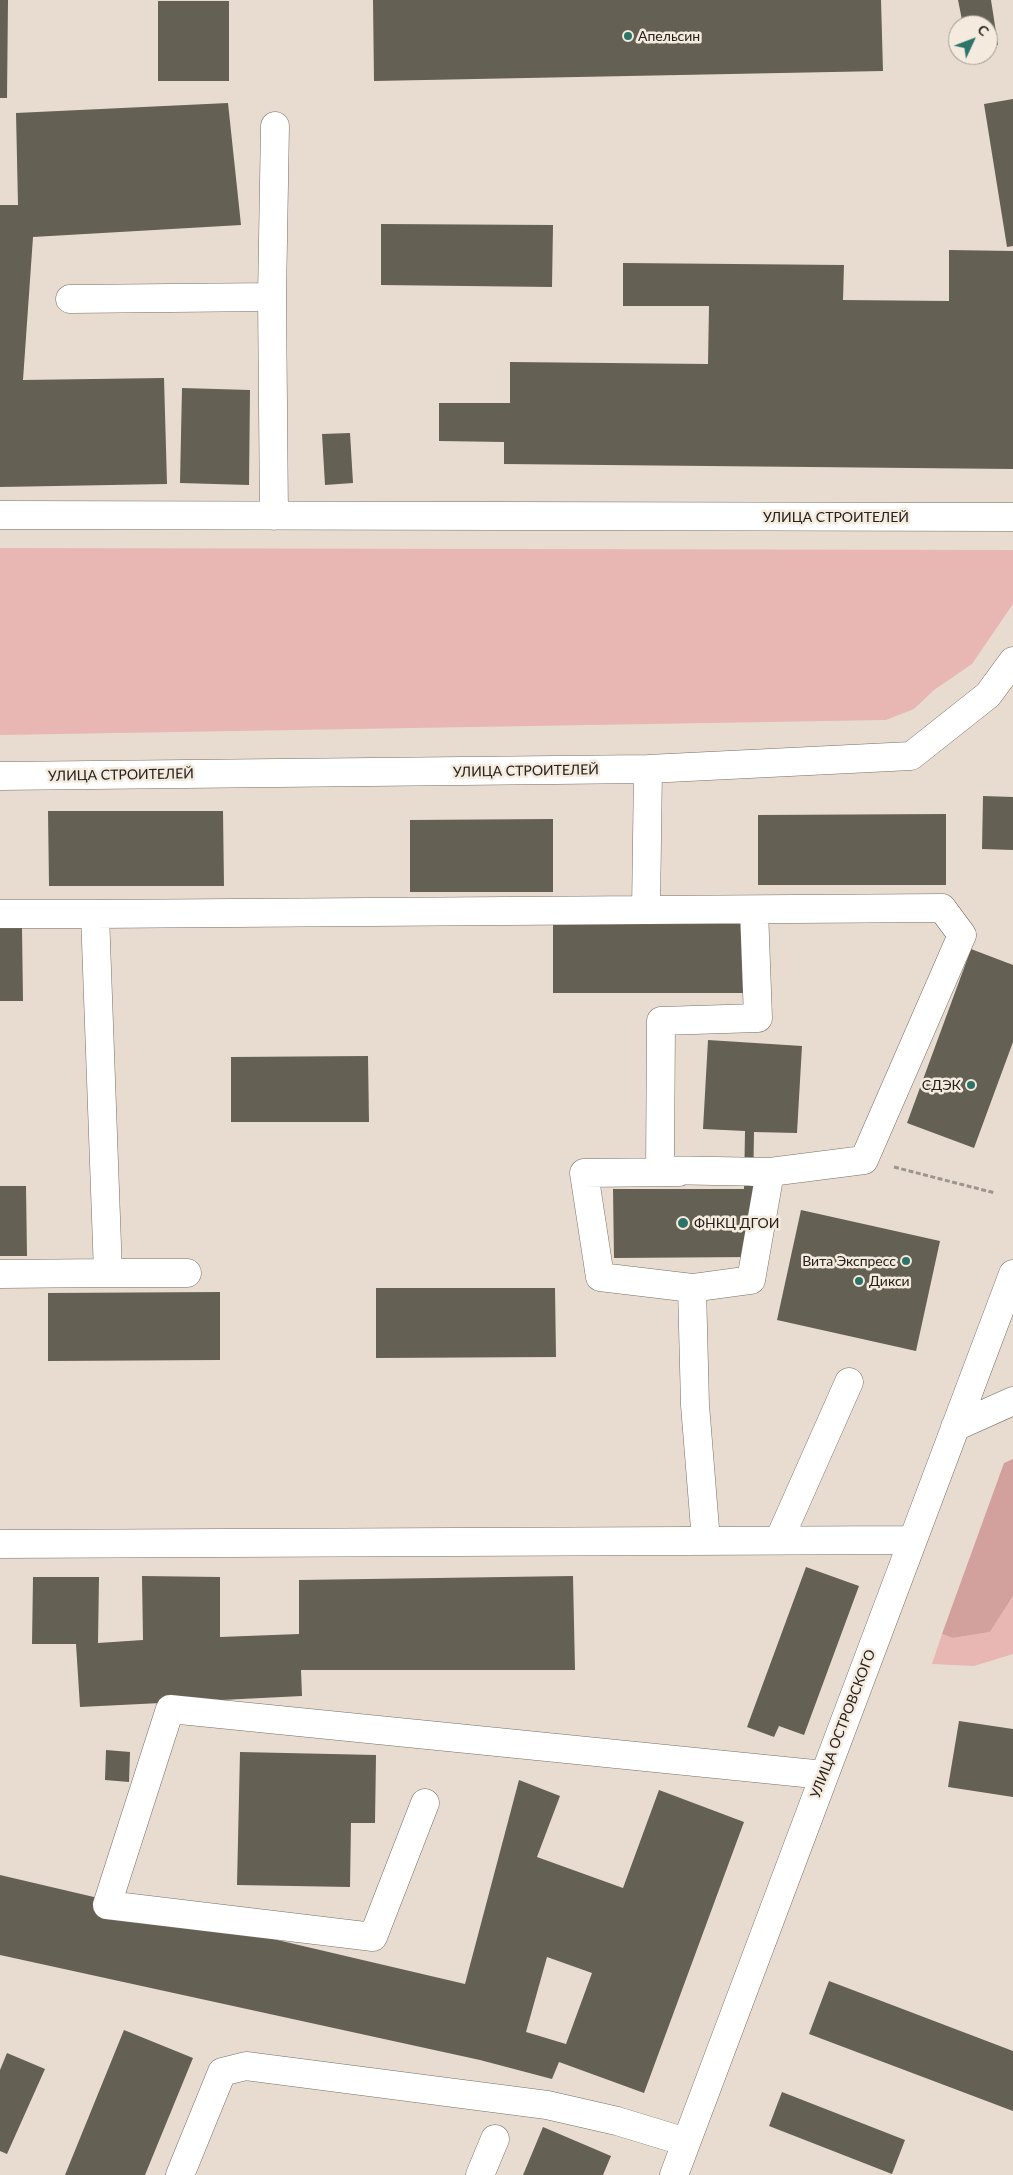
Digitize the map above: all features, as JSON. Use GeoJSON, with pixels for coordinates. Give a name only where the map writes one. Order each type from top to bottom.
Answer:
{"type":"FeatureCollection","features":[{"type":"Feature","properties":{"kind":"street"},"geometry":{"type":"LineString","coordinates":[[274,516],[272,297],[275,126]]}},
{"type":"Feature","properties":{"kind":"street"},"geometry":{"type":"LineString","coordinates":[[70,299],[272,297]]}},
{"type":"Feature","properties":{"kind":"street","name":"УЛИЦА СТРОИТЕЛЕЙ"},"geometry":{"type":"LineString","coordinates":[[0,515],[1013,518]]}},
{"type":"Feature","properties":{"kind":"street","name":"УЛИЦА СТРОИТЕЛЕЙ"},"geometry":{"type":"LineString","coordinates":[[0,776],[648,770],[911,756],[988,695],[1013,661]]}},
{"type":"Feature","properties":{"kind":"street"},"geometry":{"type":"LineString","coordinates":[[646,910],[648,770]]}},
{"type":"Feature","properties":{"kind":"street"},"geometry":{"type":"LineString","coordinates":[[0,914],[942,908],[962,934],[864,1160],[770,1172],[584,1172],[600,1277],[692,1288],[751,1280],[770,1172]]}},
{"type":"Feature","properties":{"kind":"street"},"geometry":{"type":"LineString","coordinates":[[754,910],[758,1018],[661,1021],[660,1170],[770,1172]]}},
{"type":"Feature","properties":{"kind":"street"},"geometry":{"type":"LineString","coordinates":[[95,914],[108,1273]]}},
{"type":"Feature","properties":{"kind":"street"},"geometry":{"type":"LineString","coordinates":[[0,1274],[187,1273]]}},
{"type":"Feature","properties":{"kind":"street","name":"УЛИЦА ОСТРОВСКОГО"},"geometry":{"type":"LineString","coordinates":[[674,2175],[1013,1274]]}},
{"type":"Feature","properties":{"kind":"street"},"geometry":{"type":"LineString","coordinates":[[692,1288],[695,1405],[706,1541]]}},
{"type":"Feature","properties":{"kind":"street"},"geometry":{"type":"LineString","coordinates":[[779,1540],[849,1382]]}},
{"type":"Feature","properties":{"kind":"street"},"geometry":{"type":"LineString","coordinates":[[956,1427],[1013,1401]]}},
{"type":"Feature","properties":{"kind":"street"},"geometry":{"type":"LineString","coordinates":[[0,1544],[912,1540]]}},
{"type":"Feature","properties":{"kind":"street"},"geometry":{"type":"LineString","coordinates":[[425,1803],[373,1936],[107,1905],[170,1709],[824,1775]]}},
{"type":"Feature","properties":{"kind":"street"},"geometry":{"type":"LineString","coordinates":[[180,2175],[222,2072],[246,2066],[547,2105],[617,2121],[686,2142]]}},
{"type":"Feature","properties":{"kind":"street"},"geometry":{"type":"LineString","coordinates":[[480,2175],[495,2139]]}},
{"type":"Feature","properties":{"kind":"path"},"geometry":{"type":"LineString","coordinates":[[864,1160],[995,1193]]}},
{"type":"Feature","properties":{"kind":"shaded area"},"geometry":{"type":"Polygon","coordinates":[[[0,548],[1013,550],[1013,604],[972,664],[934,690],[914,709],[886,720],[0,735],[0,548]]]}},
{"type":"Feature","properties":{"kind":"shaded area"},"geometry":{"type":"Polygon","coordinates":[[[1013,1459],[1013,1596],[990,1632],[953,1638],[942,1634],[1004,1463],[1013,1459]]]}},
{"type":"Feature","properties":{"kind":"shaded area"},"geometry":{"type":"Polygon","coordinates":[[[1013,1596],[1013,1654],[974,1666],[932,1664],[942,1634],[953,1638],[990,1632],[1013,1596]]]}},
{"type":"Feature","properties":{"kind":"building"},"geometry":{"type":"Polygon","coordinates":[[[0,0],[8,0],[7,98],[0,98],[0,0]]]}},
{"type":"Feature","properties":{"kind":"building","name":"Апельсин"},"geometry":{"type":"Polygon","coordinates":[[[373,0],[881,0],[883,71],[374,81],[373,0]]]}},
{"type":"Feature","properties":{"kind":"building"},"geometry":{"type":"Polygon","coordinates":[[[958,0],[991,0],[993,15],[961,15],[958,0]]]}},
{"type":"Feature","properties":{"kind":"building"},"geometry":{"type":"Polygon","coordinates":[[[158,1],[229,1],[229,81],[158,81],[158,1]]]}},
{"type":"Feature","properties":{"kind":"building"},"geometry":{"type":"Polygon","coordinates":[[[1013,99],[1013,246],[1007,247],[984,104],[1013,99]]]}},
{"type":"Feature","properties":{"kind":"building"},"geometry":{"type":"Polygon","coordinates":[[[228,103],[241,225],[33,237],[23,380],[164,378],[167,484],[0,487],[0,205],[18,205],[16,113],[228,103]]]}},
{"type":"Feature","properties":{"kind":"building"},"geometry":{"type":"Polygon","coordinates":[[[381,224],[553,225],[552,287],[381,285],[381,224]]]}},
{"type":"Feature","properties":{"kind":"building"},"geometry":{"type":"Polygon","coordinates":[[[949,250],[1013,251],[1013,469],[504,464],[504,442],[439,441],[439,403],[510,403],[510,362],[708,364],[709,306],[623,306],[623,263],[844,265],[843,300],[949,301],[949,250]]]}},
{"type":"Feature","properties":{"kind":"building"},"geometry":{"type":"Polygon","coordinates":[[[182,388],[250,390],[249,485],[180,483],[182,388]]]}},
{"type":"Feature","properties":{"kind":"building"},"geometry":{"type":"Polygon","coordinates":[[[350,433],[353,483],[325,485],[322,434],[350,433]]]}},
{"type":"Feature","properties":{"kind":"building"},"geometry":{"type":"Polygon","coordinates":[[[983,796],[1013,797],[1013,850],[982,849],[983,796]]]}},
{"type":"Feature","properties":{"kind":"building"},"geometry":{"type":"Polygon","coordinates":[[[48,811],[223,811],[224,886],[49,886],[48,811]]]}},
{"type":"Feature","properties":{"kind":"building"},"geometry":{"type":"Polygon","coordinates":[[[946,814],[946,885],[758,885],[758,815],[946,814]]]}},
{"type":"Feature","properties":{"kind":"building"},"geometry":{"type":"Polygon","coordinates":[[[553,819],[553,892],[410,892],[410,820],[553,819]]]}},
{"type":"Feature","properties":{"kind":"building"},"geometry":{"type":"Polygon","coordinates":[[[745,921],[745,993],[553,993],[553,922],[745,921]]]}},
{"type":"Feature","properties":{"kind":"building"},"geometry":{"type":"Polygon","coordinates":[[[0,928],[22,928],[23,1001],[0,1001],[0,928]]]}},
{"type":"Feature","properties":{"kind":"building"},"geometry":{"type":"Polygon","coordinates":[[[971,949],[1013,965],[1013,1042],[974,1148],[907,1123],[971,949]]]}},
{"type":"Feature","properties":{"kind":"building"},"geometry":{"type":"Polygon","coordinates":[[[708,1040],[802,1046],[797,1133],[754,1132],[752,1257],[614,1258],[613,1189],[744,1189],[745,1131],[703,1129],[708,1040]]]}},
{"type":"Feature","properties":{"kind":"building"},"geometry":{"type":"Polygon","coordinates":[[[368,1056],[369,1122],[231,1122],[231,1057],[368,1056]]]}},
{"type":"Feature","properties":{"kind":"building"},"geometry":{"type":"Polygon","coordinates":[[[0,1186],[26,1186],[27,1256],[0,1256],[0,1186]]]}},
{"type":"Feature","properties":{"kind":"building","name":"Дикси"},"geometry":{"type":"Polygon","coordinates":[[[801,1210],[940,1241],[916,1351],[777,1320],[801,1210]]]}},
{"type":"Feature","properties":{"kind":"building"},"geometry":{"type":"Polygon","coordinates":[[[376,1288],[555,1288],[556,1357],[376,1358],[376,1288]]]}},
{"type":"Feature","properties":{"kind":"building"},"geometry":{"type":"Polygon","coordinates":[[[220,1292],[220,1360],[48,1361],[48,1293],[220,1292]]]}},
{"type":"Feature","properties":{"kind":"building"},"geometry":{"type":"Polygon","coordinates":[[[806,1567],[859,1586],[804,1735],[779,1726],[774,1737],[747,1727],[806,1567]]]}},
{"type":"Feature","properties":{"kind":"building"},"geometry":{"type":"Polygon","coordinates":[[[142,1576],[220,1577],[220,1637],[299,1634],[299,1580],[573,1576],[575,1670],[301,1670],[302,1696],[80,1707],[76,1644],[32,1644],[33,1577],[99,1577],[98,1643],[143,1640],[142,1576]]]}},
{"type":"Feature","properties":{"kind":"building"},"geometry":{"type":"Polygon","coordinates":[[[959,1721],[1013,1729],[1013,1797],[948,1787],[959,1721]]]}},
{"type":"Feature","properties":{"kind":"building"},"geometry":{"type":"Polygon","coordinates":[[[106,1750],[130,1752],[129,1782],[105,1780],[106,1750]]]}},
{"type":"Feature","properties":{"kind":"building"},"geometry":{"type":"Polygon","coordinates":[[[240,1752],[376,1755],[375,1823],[351,1823],[350,1887],[237,1885],[240,1752]]]}},
{"type":"Feature","properties":{"kind":"building"},"geometry":{"type":"Polygon","coordinates":[[[519,1780],[560,1796],[537,1857],[623,1888],[659,1790],[744,1822],[644,2093],[559,2062],[552,2079],[480,2060],[0,1955],[0,1875],[465,1984],[519,1780]],[[547,1957],[526,2032],[566,2044],[592,1973],[547,1957]]]}},
{"type":"Feature","properties":{"kind":"building"},"geometry":{"type":"Polygon","coordinates":[[[829,1981],[1013,2051],[1013,2111],[809,2034],[829,1981]]]}},
{"type":"Feature","properties":{"kind":"building"},"geometry":{"type":"Polygon","coordinates":[[[124,2030],[193,2058],[145,2175],[65,2175],[124,2030]]]}},
{"type":"Feature","properties":{"kind":"building"},"geometry":{"type":"Polygon","coordinates":[[[7,2053],[45,2069],[7,2154],[0,2151],[0,2070],[7,2053]]]}},
{"type":"Feature","properties":{"kind":"building"},"geometry":{"type":"Polygon","coordinates":[[[782,2092],[905,2140],[892,2174],[769,2126],[782,2092]]]}},
{"type":"Feature","properties":{"kind":"building"},"geometry":{"type":"Polygon","coordinates":[[[543,2127],[611,2156],[603,2175],[523,2175],[543,2127]]]}},
{"type":"Feature","properties":{"kind":"place","name":"Апельсин"},"geometry":{"type":"Point","coordinates":[628,36]}},
{"type":"Feature","properties":{"kind":"place","name":"СДЭК"},"geometry":{"type":"Point","coordinates":[971,1085]}},
{"type":"Feature","properties":{"kind":"place","name":"ФНКЦ ДГОИ"},"geometry":{"type":"Point","coordinates":[683,1223]}},
{"type":"Feature","properties":{"kind":"place","name":"Вита Экспресс"},"geometry":{"type":"Point","coordinates":[906,1261]}},
{"type":"Feature","properties":{"kind":"place","name":"Дикси"},"geometry":{"type":"Point","coordinates":[859,1281]}}]}
